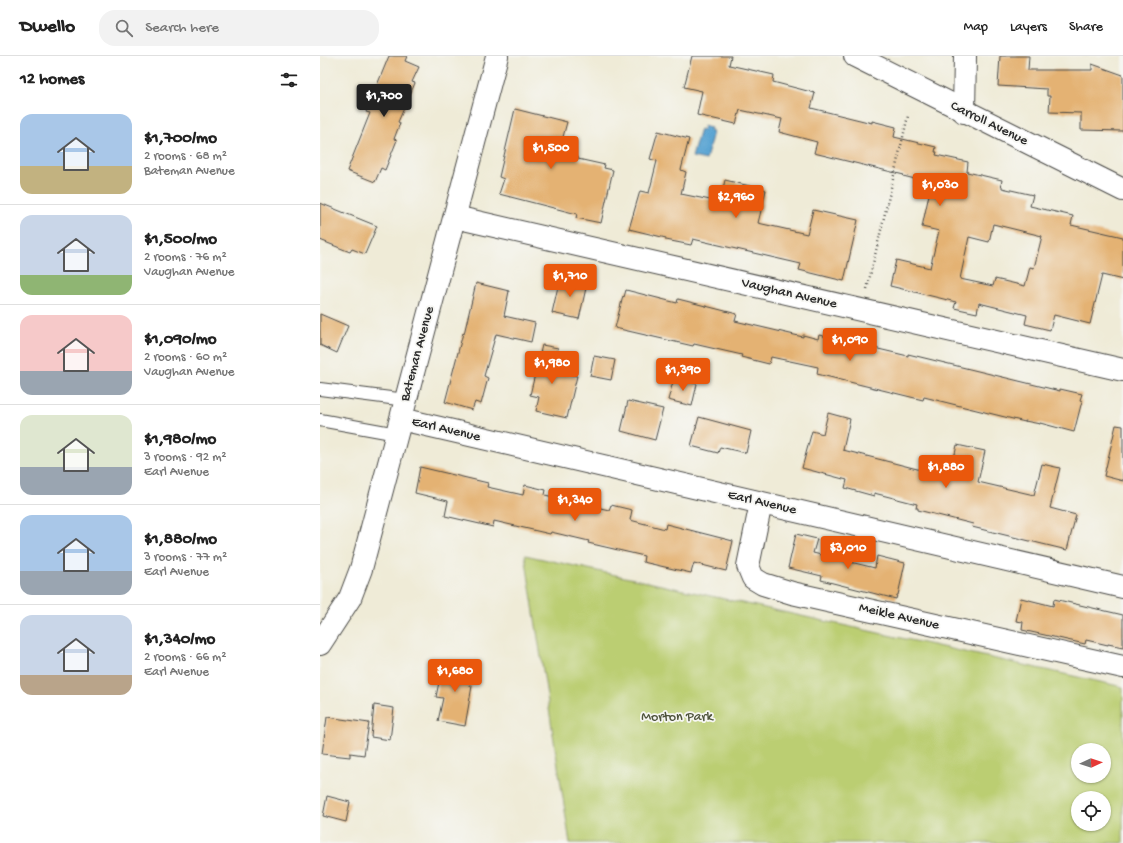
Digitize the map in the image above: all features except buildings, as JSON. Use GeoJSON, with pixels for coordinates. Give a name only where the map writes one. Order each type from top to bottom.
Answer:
{"type":"FeatureCollection","features":[{"type":"Feature","properties":{"kind":"street","name":"Bateman Avenue"},"geometry":{"type":"LineString","coordinates":[[320,644],[350,598],[361,569],[497,56]]}},
{"type":"Feature","properties":{"kind":"street","name":"Carroll Avenue"},"geometry":{"type":"LineString","coordinates":[[855,56],[964,112],[1123,190]]}},
{"type":"Feature","properties":{"kind":"street"},"geometry":{"type":"LineString","coordinates":[[964,112],[965,56]]}},
{"type":"Feature","properties":{"kind":"street","name":"Vaughan Avenue"},"geometry":{"type":"LineString","coordinates":[[455,217],[1123,370]]}},
{"type":"Feature","properties":{"kind":"street","name":"Earl Avenue"},"geometry":{"type":"LineString","coordinates":[[401,418],[1123,587]]}},
{"type":"Feature","properties":{"kind":"street","name":"Meikle Avenue"},"geometry":{"type":"LineString","coordinates":[[762,503],[748,566],[753,578],[763,584],[792,593],[1123,667]]}},
{"type":"Feature","properties":{"kind":"lane"},"geometry":{"type":"LineString","coordinates":[[320,389],[401,418]]}},
{"type":"Feature","properties":{"kind":"lane"},"geometry":{"type":"LineString","coordinates":[[320,420],[401,418]]}},
{"type":"Feature","properties":{"kind":"path"},"geometry":{"type":"LineString","coordinates":[[866,292],[908,116]]}},
{"type":"Feature","properties":{"kind":"green space","name":"Morton Park"},"geometry":{"type":"Polygon","coordinates":[[[525,555],[1123,687],[1123,843],[570,843],[525,555]]]}},
{"type":"Feature","properties":{"kind":"water"},"geometry":{"type":"Polygon","coordinates":[[[704,126],[711,128],[710,131],[713,132],[706,160],[692,157],[700,129],[703,130],[704,126]]]}}]}
